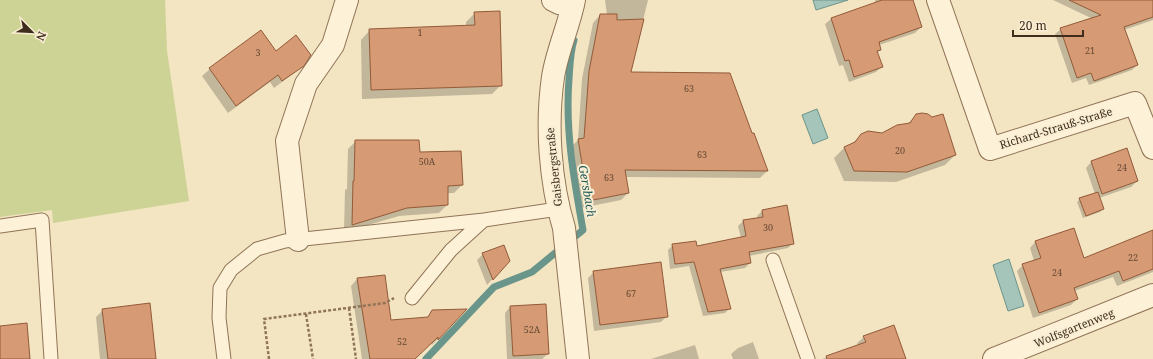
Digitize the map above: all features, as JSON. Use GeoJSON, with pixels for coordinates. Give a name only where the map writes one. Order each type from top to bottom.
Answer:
{"type":"FeatureCollection","features":[{"type":"Feature","properties":{"kind":"street"},"geometry":{"type":"LineString","coordinates":[[298,240],[287,141],[306,84],[333,45],[347,0]]}},
{"type":"Feature","properties":{"kind":"street","name":"Richard-Strauß-Straße"},"geometry":{"type":"LineString","coordinates":[[938,0],[990,149],[1135,103],[1153,148]]}},
{"type":"Feature","properties":{"kind":"street","name":"Gaisbergstraße"},"geometry":{"type":"LineString","coordinates":[[567,2],[553,76],[549,114],[552,170],[567,252],[578,359]]}},
{"type":"Feature","properties":{"kind":"street","name":"Wolfsgartenweg"},"geometry":{"type":"LineString","coordinates":[[994,359],[1010,354],[1153,295]]}},
{"type":"Feature","properties":{"kind":"lane"},"geometry":{"type":"LineString","coordinates":[[224,359],[219,318],[220,288],[232,270],[257,249],[285,241],[484,220],[561,219]]}},
{"type":"Feature","properties":{"kind":"lane"},"geometry":{"type":"LineString","coordinates":[[0,226],[42,220],[51,359]]}},
{"type":"Feature","properties":{"kind":"lane"},"geometry":{"type":"LineString","coordinates":[[412,298],[451,250],[484,220]]}},
{"type":"Feature","properties":{"kind":"lane"},"geometry":{"type":"LineString","coordinates":[[773,260],[808,359]]}},
{"type":"Feature","properties":{"kind":"path"},"geometry":{"type":"LineString","coordinates":[[269,359],[264,319],[385,303],[399,296],[412,298]]}},
{"type":"Feature","properties":{"kind":"path"},"geometry":{"type":"LineString","coordinates":[[349,308],[356,359]]}},
{"type":"Feature","properties":{"kind":"path"},"geometry":{"type":"LineString","coordinates":[[306,314],[313,359]]}},
{"type":"Feature","properties":{"kind":"green space"},"geometry":{"type":"Polygon","coordinates":[[[0,0],[165,0],[167,51],[189,201],[53,223],[52,210],[0,217],[0,0]]]}},
{"type":"Feature","properties":{"kind":"water"},"geometry":{"type":"Polygon","coordinates":[[[813,0],[848,0],[816,10],[813,0]]]}},
{"type":"Feature","properties":{"kind":"water"},"geometry":{"type":"Polygon","coordinates":[[[817,109],[828,138],[813,144],[802,115],[817,109]]]}},
{"type":"Feature","properties":{"kind":"water"},"geometry":{"type":"Polygon","coordinates":[[[1009,259],[1024,306],[1008,311],[993,265],[1009,259]]]}},
{"type":"Feature","properties":{"kind":"building"},"geometry":{"type":"Polygon","coordinates":[[[882,0],[913,0],[922,27],[879,42],[881,50],[877,51],[883,67],[854,77],[849,60],[845,61],[831,18],[882,0]]]}},
{"type":"Feature","properties":{"kind":"building"},"geometry":{"type":"Polygon","coordinates":[[[1069,0],[1153,0],[1153,17],[1124,27],[1138,65],[1094,81],[1091,73],[1077,78],[1060,28],[1101,15],[1069,0]]]}},
{"type":"Feature","properties":{"kind":"building"},"geometry":{"type":"Polygon","coordinates":[[[500,11],[502,86],[371,90],[369,29],[475,25],[474,12],[500,11]]]}},
{"type":"Feature","properties":{"kind":"building"},"geometry":{"type":"Polygon","coordinates":[[[600,14],[617,14],[617,20],[644,19],[631,72],[730,73],[768,171],[625,170],[629,193],[588,201],[578,139],[584,138],[589,71],[600,14]]]}},
{"type":"Feature","properties":{"kind":"building"},"geometry":{"type":"Polygon","coordinates":[[[261,30],[276,51],[296,35],[311,55],[304,66],[282,81],[278,75],[236,106],[209,68],[261,30]]]}},
{"type":"Feature","properties":{"kind":"building"},"geometry":{"type":"Polygon","coordinates":[[[916,114],[928,114],[932,117],[943,114],[956,155],[907,172],[854,171],[844,147],[855,142],[861,134],[868,131],[882,133],[897,125],[910,123],[916,114]]]}},
{"type":"Feature","properties":{"kind":"building"},"geometry":{"type":"Polygon","coordinates":[[[355,140],[419,140],[420,152],[461,151],[463,185],[448,186],[448,205],[407,208],[352,225],[355,140]]]}},
{"type":"Feature","properties":{"kind":"building"},"geometry":{"type":"Polygon","coordinates":[[[1127,148],[1138,181],[1102,194],[1091,161],[1127,148]]]}},
{"type":"Feature","properties":{"kind":"building"},"geometry":{"type":"Polygon","coordinates":[[[1098,192],[1104,209],[1086,216],[1079,198],[1098,192]]]}},
{"type":"Feature","properties":{"kind":"building"},"geometry":{"type":"Polygon","coordinates":[[[787,205],[794,244],[749,252],[751,263],[720,269],[731,309],[708,312],[694,262],[675,264],[672,244],[696,241],[697,246],[746,236],[743,220],[763,217],[762,210],[787,205]]]}},
{"type":"Feature","properties":{"kind":"building"},"geometry":{"type":"Polygon","coordinates":[[[1074,228],[1084,258],[1153,230],[1153,269],[1123,281],[1119,271],[1074,288],[1078,299],[1039,313],[1022,264],[1041,258],[1035,241],[1074,228]]]}},
{"type":"Feature","properties":{"kind":"building"},"geometry":{"type":"Polygon","coordinates":[[[504,245],[510,261],[493,280],[482,253],[504,245]]]}},
{"type":"Feature","properties":{"kind":"building"},"geometry":{"type":"Polygon","coordinates":[[[661,262],[668,317],[600,325],[593,271],[661,262]]]}},
{"type":"Feature","properties":{"kind":"building"},"geometry":{"type":"Polygon","coordinates":[[[385,275],[391,320],[428,317],[432,310],[467,309],[438,340],[438,337],[415,359],[370,359],[357,278],[385,275]]]}},
{"type":"Feature","properties":{"kind":"building"},"geometry":{"type":"Polygon","coordinates":[[[150,303],[156,359],[108,359],[102,309],[150,303]]]}},
{"type":"Feature","properties":{"kind":"building"},"geometry":{"type":"Polygon","coordinates":[[[546,304],[549,354],[513,356],[510,306],[546,304]]]}},
{"type":"Feature","properties":{"kind":"building"},"geometry":{"type":"Polygon","coordinates":[[[27,323],[30,359],[0,359],[0,326],[27,323]]]}},
{"type":"Feature","properties":{"kind":"building"},"geometry":{"type":"Polygon","coordinates":[[[894,325],[906,359],[827,359],[826,356],[866,342],[863,336],[894,325]]]}},
{"type":"Feature","properties":{"kind":"waterway","name":"Gersbach"},"geometry":{"type":"LineString","coordinates":[[426,359],[494,287],[532,272],[583,230],[571,155],[568,118],[570,64],[574,40]]}}]}
